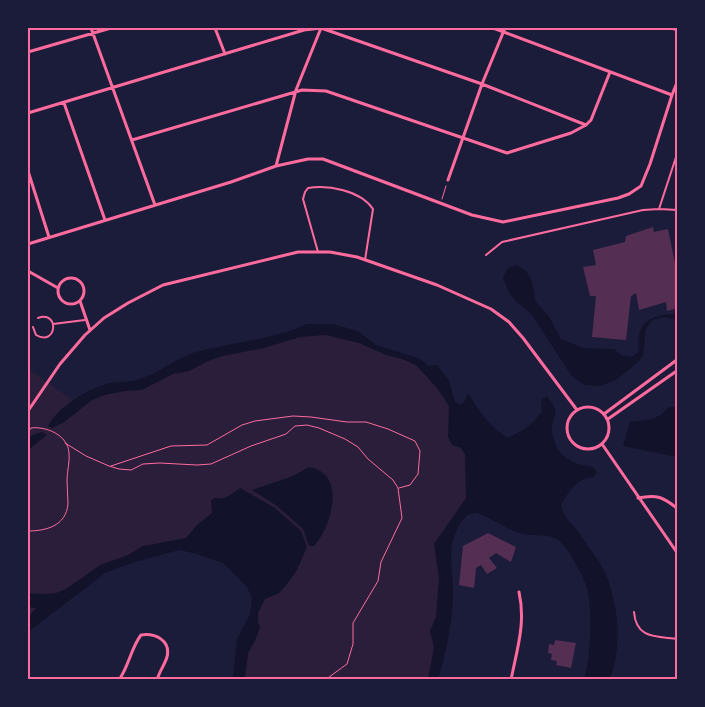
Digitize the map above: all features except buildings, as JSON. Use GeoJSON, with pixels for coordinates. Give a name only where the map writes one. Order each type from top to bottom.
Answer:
{"type":"FeatureCollection","features":[{"type":"Feature","properties":{"kind":"street"},"geometry":{"type":"LineString","coordinates":[[91,28],[155,205]]}},
{"type":"Feature","properties":{"kind":"street"},"geometry":{"type":"LineString","coordinates":[[28,52],[111,28]]}},
{"type":"Feature","properties":{"kind":"street"},"geometry":{"type":"LineString","coordinates":[[215,28],[225,54]]}},
{"type":"Feature","properties":{"kind":"street"},"geometry":{"type":"LineString","coordinates":[[276,166],[296,90],[321,28]]}},
{"type":"Feature","properties":{"kind":"street"},"geometry":{"type":"LineString","coordinates":[[28,113],[304,30],[321,28],[482,84],[586,125]]}},
{"type":"Feature","properties":{"kind":"street"},"geometry":{"type":"LineString","coordinates":[[493,28],[504,29],[672,95]]}},
{"type":"Feature","properties":{"kind":"street"},"geometry":{"type":"LineString","coordinates":[[671,28],[678,30]]}},
{"type":"Feature","properties":{"kind":"street"},"geometry":{"type":"LineString","coordinates":[[448,180],[482,84],[504,29]]}},
{"type":"Feature","properties":{"kind":"street"},"geometry":{"type":"LineString","coordinates":[[132,140],[296,90],[326,91],[508,153],[571,133],[586,125],[591,120],[610,72]]}},
{"type":"Feature","properties":{"kind":"street"},"geometry":{"type":"LineString","coordinates":[[28,244],[231,182],[276,166],[308,159],[323,159],[472,215],[503,222],[618,198],[641,186],[678,80]]}},
{"type":"Feature","properties":{"kind":"street"},"geometry":{"type":"LineString","coordinates":[[64,103],[105,220]]}},
{"type":"Feature","properties":{"kind":"street"},"geometry":{"type":"LineString","coordinates":[[28,173],[49,237]]}},
{"type":"Feature","properties":{"kind":"street"},"geometry":{"type":"LineString","coordinates":[[28,411],[60,364],[90,330],[104,318],[128,303],[163,285],[298,252],[330,252],[365,260],[437,285],[491,309],[509,322],[523,338],[577,410]]}},
{"type":"Feature","properties":{"kind":"street"},"geometry":{"type":"LineString","coordinates":[[28,271],[58,288]]}},
{"type":"Feature","properties":{"kind":"street"},"geometry":{"type":"LineString","coordinates":[[80,301],[73,304],[62,302],[58,295],[58,288],[65,279],[76,279],[82,284],[84,291],[80,301],[90,330]]}},
{"type":"Feature","properties":{"kind":"street"},"geometry":{"type":"LineString","coordinates":[[604,414],[678,359]]}},
{"type":"Feature","properties":{"kind":"street"},"geometry":{"type":"LineString","coordinates":[[608,419],[678,370]]}},
{"type":"Feature","properties":{"kind":"street"},"geometry":{"type":"LineString","coordinates":[[584,407],[592,407],[599,409],[604,414],[608,419],[609,432],[602,444],[592,449],[583,448],[572,442],[568,436],[567,425],[577,410],[584,407]]}},
{"type":"Feature","properties":{"kind":"street"},"geometry":{"type":"LineString","coordinates":[[602,444],[678,554]]}},
{"type":"Feature","properties":{"kind":"street"},"geometry":{"type":"LineString","coordinates":[[638,498],[651,495],[664,498],[678,508]]}},
{"type":"Feature","properties":{"kind":"street"},"geometry":{"type":"LineString","coordinates":[[511,680],[520,637],[523,610],[519,592]]}},
{"type":"Feature","properties":{"kind":"street"},"geometry":{"type":"LineString","coordinates":[[119,680],[127,667],[136,643],[141,636],[151,634],[160,636],[166,645],[167,656],[157,680]]}},
{"type":"Feature","properties":{"kind":"lane"},"geometry":{"type":"LineString","coordinates":[[659,209],[678,152]]}},
{"type":"Feature","properties":{"kind":"lane"},"geometry":{"type":"LineString","coordinates":[[318,252],[303,199],[308,188],[323,186],[344,190],[373,209],[365,260]]}},
{"type":"Feature","properties":{"kind":"lane"},"geometry":{"type":"LineString","coordinates":[[486,256],[502,242],[643,210],[678,210]]}},
{"type":"Feature","properties":{"kind":"lane"},"geometry":{"type":"LineString","coordinates":[[33,327],[36,335],[45,337],[52,332],[53,324],[48,318],[38,318]]}},
{"type":"Feature","properties":{"kind":"lane"},"geometry":{"type":"LineString","coordinates":[[53,324],[85,320]]}},
{"type":"Feature","properties":{"kind":"lane"},"geometry":{"type":"LineString","coordinates":[[634,612],[635,623],[642,631],[658,637],[678,639]]}},
{"type":"Feature","properties":{"kind":"path"},"geometry":{"type":"LineString","coordinates":[[440,203],[448,180]]}},
{"type":"Feature","properties":{"kind":"path"},"geometry":{"type":"LineString","coordinates":[[109,466],[171,446],[207,445],[242,425],[255,421],[293,416],[347,422],[366,422],[415,441],[420,451],[418,474],[410,485],[398,488]]}},
{"type":"Feature","properties":{"kind":"path"},"geometry":{"type":"LineString","coordinates":[[65,443],[86,456],[119,470],[131,470],[143,464],[211,464],[251,446],[286,434],[295,426],[307,425],[345,439],[358,447],[368,459],[393,480],[398,488],[402,518],[381,562],[378,581],[353,623],[353,644],[350,658],[347,664],[325,680]]}},
{"type":"Feature","properties":{"kind":"path"},"geometry":{"type":"LineString","coordinates":[[28,432],[31,428],[39,427],[53,430],[65,443],[70,452],[67,468],[68,503],[66,514],[58,524],[48,530],[28,531]]}},
{"type":"Feature","properties":{"kind":"shaded area"},"geometry":{"type":"Polygon","coordinates":[[[516,265],[529,275],[533,285],[535,301],[548,315],[561,339],[583,348],[614,349],[621,355],[631,357],[639,352],[640,334],[646,322],[658,316],[677,314],[677,320],[665,317],[653,320],[646,328],[643,355],[640,360],[616,380],[600,386],[584,385],[571,375],[532,315],[509,292],[503,278],[507,269],[516,265]]]}},
{"type":"Feature","properties":{"kind":"shaded area"},"geometry":{"type":"Polygon","coordinates":[[[307,324],[332,324],[358,331],[376,345],[418,358],[429,366],[437,365],[449,381],[455,402],[460,405],[465,401],[468,393],[485,418],[507,438],[522,431],[535,420],[542,411],[541,400],[547,396],[554,406],[555,415],[552,433],[559,450],[573,462],[592,467],[596,470],[594,477],[583,480],[574,486],[561,505],[567,519],[578,531],[601,565],[614,600],[617,641],[614,667],[610,679],[584,679],[589,648],[588,592],[576,563],[566,548],[553,537],[519,533],[477,513],[470,514],[462,521],[453,540],[451,558],[453,596],[448,638],[438,679],[428,679],[434,647],[430,631],[436,617],[439,578],[434,544],[466,498],[465,455],[461,448],[452,445],[448,437],[449,406],[437,388],[416,365],[359,343],[326,335],[300,337],[264,348],[208,361],[189,371],[173,374],[142,390],[105,395],[92,400],[63,423],[52,428],[48,426],[59,412],[73,400],[98,387],[145,377],[196,352],[280,334],[307,324]]]}},
{"type":"Feature","properties":{"kind":"shaded area"},"geometry":{"type":"Polygon","coordinates":[[[306,331],[351,334],[414,360],[493,450],[444,544],[431,679],[239,679],[261,582],[193,543],[102,570],[28,627],[28,369],[79,404],[103,390],[145,381],[198,360],[306,331]]]}},
{"type":"Feature","properties":{"kind":"shaded area"},"geometry":{"type":"Polygon","coordinates":[[[677,406],[677,455],[672,456],[623,446],[630,422],[655,418],[667,408],[677,406]]]}},
{"type":"Feature","properties":{"kind":"shaded area"},"geometry":{"type":"Polygon","coordinates":[[[42,432],[47,435],[28,450],[28,440],[32,435],[42,432]]]}},
{"type":"Feature","properties":{"kind":"shaded area"},"geometry":{"type":"Polygon","coordinates":[[[309,467],[321,471],[328,479],[332,489],[330,514],[321,537],[314,546],[309,546],[303,529],[277,506],[252,490],[293,476],[309,467]]]}},
{"type":"Feature","properties":{"kind":"shaded area"},"geometry":{"type":"Polygon","coordinates":[[[240,488],[275,508],[301,531],[307,547],[296,572],[279,593],[265,599],[258,613],[260,627],[248,653],[245,679],[233,679],[237,639],[250,614],[252,598],[247,587],[223,563],[179,550],[135,562],[105,573],[28,632],[28,618],[36,608],[28,607],[28,593],[56,593],[66,589],[100,565],[126,556],[143,546],[186,538],[198,524],[212,513],[211,500],[225,497],[240,488]]]}}]}
